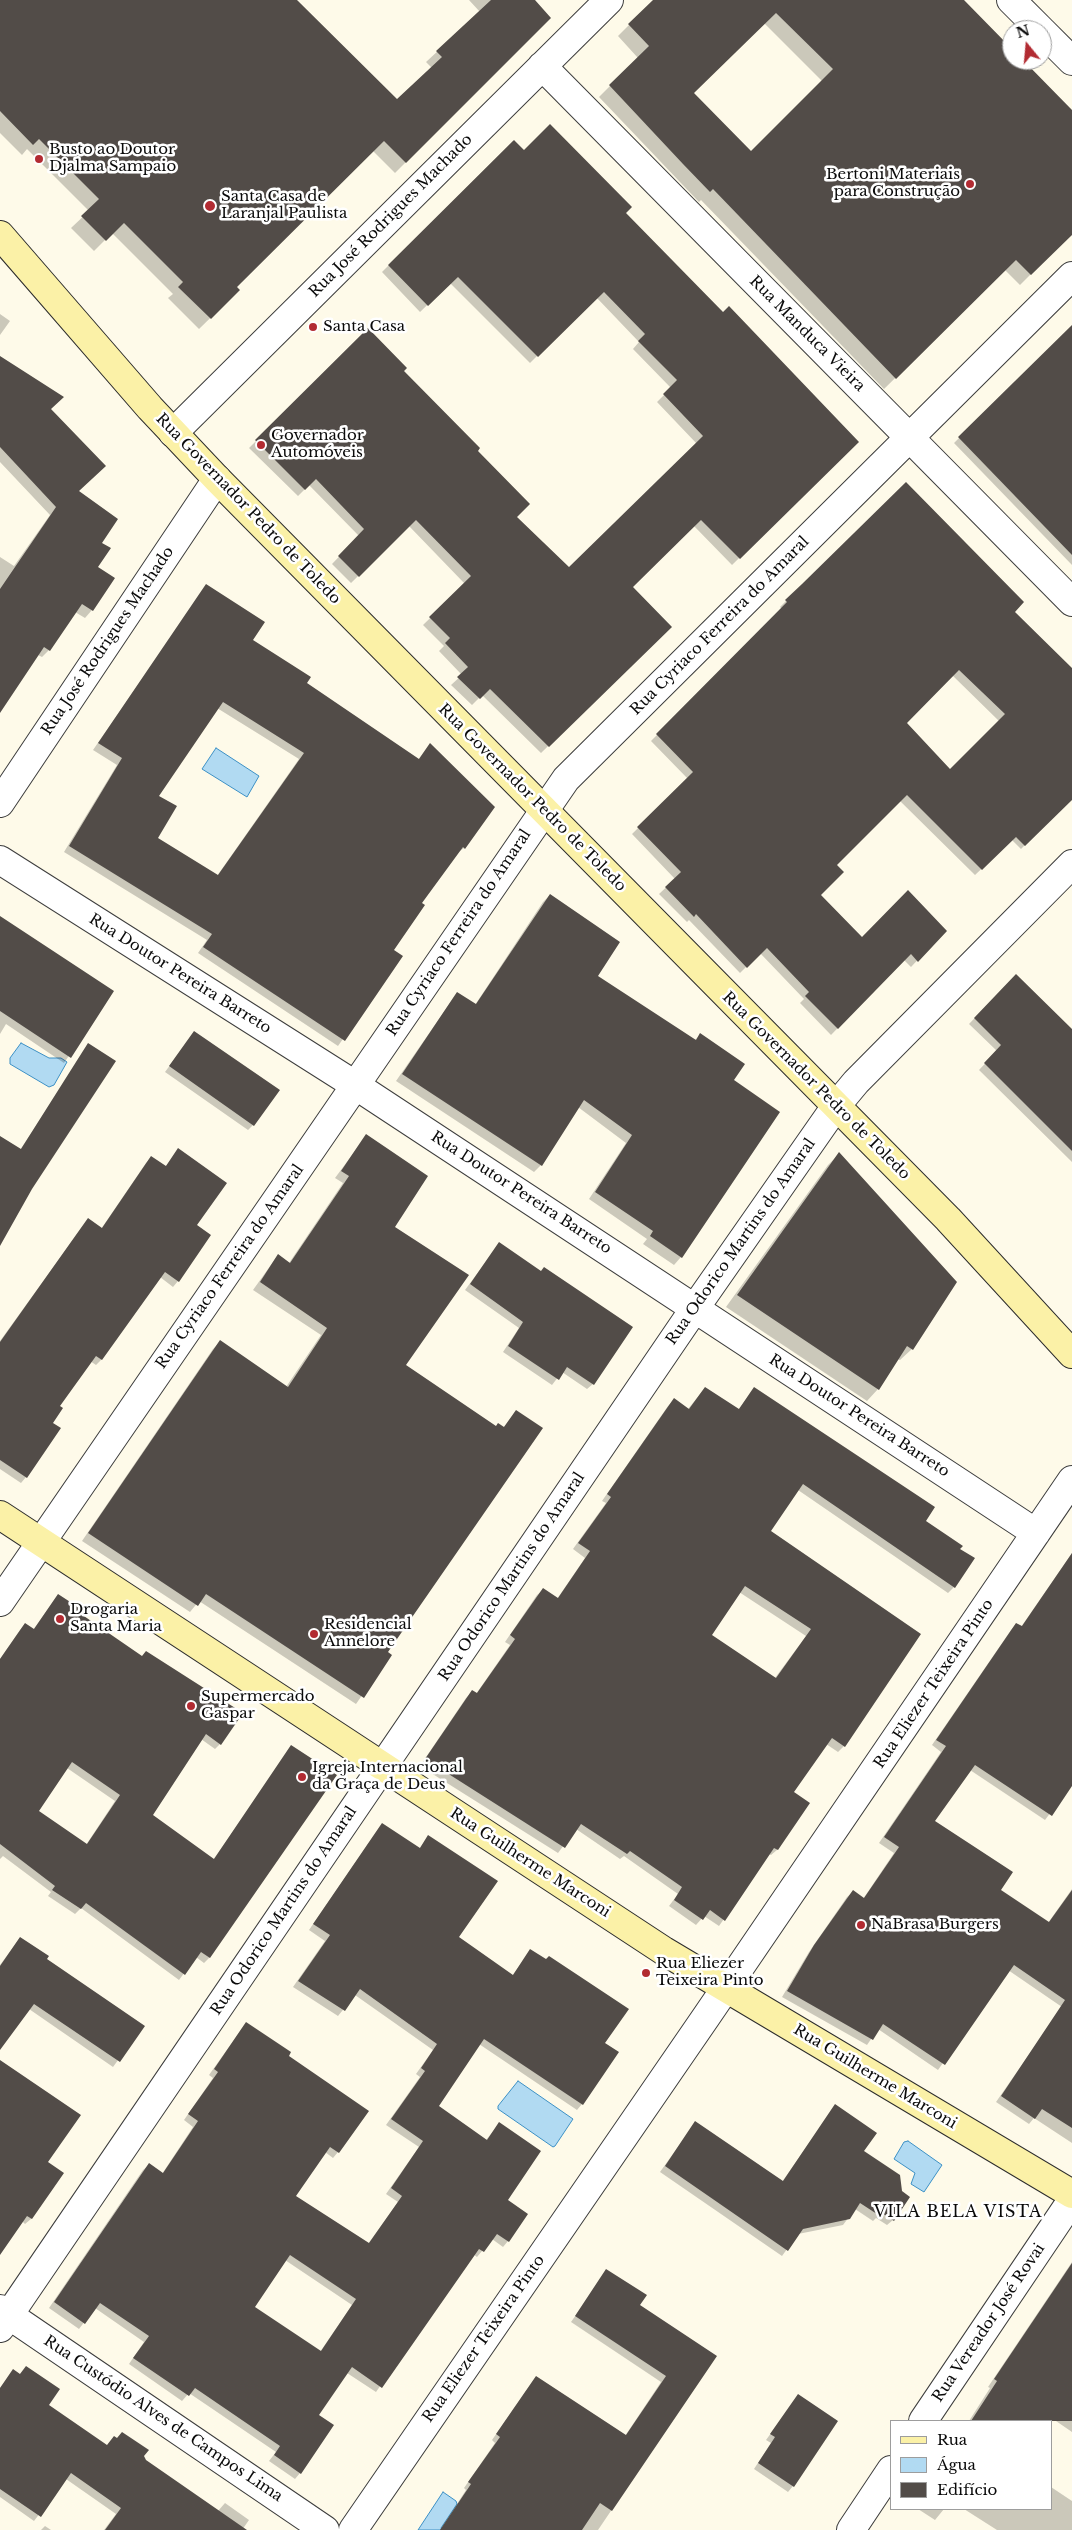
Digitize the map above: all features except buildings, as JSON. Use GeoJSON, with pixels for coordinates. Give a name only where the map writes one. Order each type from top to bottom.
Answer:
{"type":"FeatureCollection","features":[{"type":"Feature","properties":{"kind":"main road","name":"Rua Governador Pedro de Toledo"},"geometry":{"type":"LineString","coordinates":[[0,235],[173,433],[217,479],[948,1219],[1072,1354]]}},
{"type":"Feature","properties":{"kind":"main road","name":"Rua Guilherme Marconi"},"geometry":{"type":"LineString","coordinates":[[0,1515],[664,1951],[1072,2194]]}},
{"type":"Feature","properties":{"kind":"street","name":"Rua José Rodrigues Machado"},"geometry":{"type":"LineString","coordinates":[[173,433],[609,0]]}},
{"type":"Feature","properties":{"kind":"street"},"geometry":{"type":"LineString","coordinates":[[1011,0],[1030,20]]}},
{"type":"Feature","properties":{"kind":"street"},"geometry":{"type":"LineString","coordinates":[[1052,42],[1072,61]]}},
{"type":"Feature","properties":{"kind":"street","name":"Rua Manduca Vieira"},"geometry":{"type":"LineString","coordinates":[[542,66],[1072,602]]}},
{"type":"Feature","properties":{"kind":"street","name":"Rua Cyriaco Ferreira do Amaral"},"geometry":{"type":"LineString","coordinates":[[0,1602],[566,779],[1072,276]]}},
{"type":"Feature","properties":{"kind":"street","name":"Rua José Rodrigues Machado"},"geometry":{"type":"LineString","coordinates":[[0,803],[217,479]]}},
{"type":"Feature","properties":{"kind":"street","name":"Rua Doutor Pereira Barreto"},"geometry":{"type":"LineString","coordinates":[[0,860],[355,1085],[1036,1533]]}},
{"type":"Feature","properties":{"kind":"street","name":"Rua Odorico Martins do Amaral"},"geometry":{"type":"LineString","coordinates":[[3,2317],[384,1767],[695,1308],[836,1106],[856,1082],[1072,864]]}},
{"type":"Feature","properties":{"kind":"street","name":"Rua Eliezer Teixeira Pinto"},"geometry":{"type":"LineString","coordinates":[[353,2530],[1072,1480]]}},
{"type":"Feature","properties":{"kind":"street","name":"Rua Vereador José Rovai"},"geometry":{"type":"LineString","coordinates":[[924,2420],[1072,2200]]}},
{"type":"Feature","properties":{"kind":"street","name":"Rua Custódio Alves de Campos Lima"},"geometry":{"type":"LineString","coordinates":[[3,2317],[325,2530]]}},
{"type":"Feature","properties":{"kind":"street"},"geometry":{"type":"LineString","coordinates":[[850,2530],[890,2471]]}},
{"type":"Feature","properties":{"kind":"water"},"geometry":{"type":"Polygon","coordinates":[[[216,748],[259,776],[247,797],[202,769],[216,748]]]}},
{"type":"Feature","properties":{"kind":"water"},"geometry":{"type":"Polygon","coordinates":[[[21,1043],[49,1058],[61,1058],[67,1062],[54,1085],[49,1087],[10,1064],[10,1058],[21,1043]]]}},
{"type":"Feature","properties":{"kind":"water"},"geometry":{"type":"Polygon","coordinates":[[[518,2081],[573,2119],[555,2146],[553,2147],[498,2109],[498,2106],[518,2081]]]}},
{"type":"Feature","properties":{"kind":"water"},"geometry":{"type":"Polygon","coordinates":[[[908,2141],[942,2165],[924,2192],[911,2184],[915,2173],[894,2159],[904,2142],[908,2141]]]}},
{"type":"Feature","properties":{"kind":"water"},"geometry":{"type":"Polygon","coordinates":[[[443,2492],[456,2501],[457,2504],[441,2528],[442,2530],[418,2530],[443,2492]]]}},
{"type":"Feature","properties":{"kind":"place","name":"Busto ao Doutor Djalma Sampaio"},"geometry":{"type":"Point","coordinates":[39,159]}},
{"type":"Feature","properties":{"kind":"place","name":"Bertoni Materiais para Construção"},"geometry":{"type":"Point","coordinates":[970,184]}},
{"type":"Feature","properties":{"kind":"place","name":"Santa Casa de Laranjal Paulista"},"geometry":{"type":"Point","coordinates":[210,206]}},
{"type":"Feature","properties":{"kind":"place","name":"Santa Casa"},"geometry":{"type":"Point","coordinates":[313,327]}},
{"type":"Feature","properties":{"kind":"place","name":"Governador Automóveis"},"geometry":{"type":"Point","coordinates":[261,445]}},
{"type":"Feature","properties":{"kind":"place","name":"Drogaria Santa Maria"},"geometry":{"type":"Point","coordinates":[60,1619]}},
{"type":"Feature","properties":{"kind":"place","name":"Residencial Annelore"},"geometry":{"type":"Point","coordinates":[314,1634]}},
{"type":"Feature","properties":{"kind":"place","name":"Supermercado Gaspar"},"geometry":{"type":"Point","coordinates":[191,1706]}},
{"type":"Feature","properties":{"kind":"place","name":"Igreja Internacional da Graça de Deus"},"geometry":{"type":"Point","coordinates":[302,1777]}},
{"type":"Feature","properties":{"kind":"place","name":"NaBrasa Burgers"},"geometry":{"type":"Point","coordinates":[861,1925]}},
{"type":"Feature","properties":{"kind":"place","name":"Rua Eliezer Teixeira Pinto"},"geometry":{"type":"Point","coordinates":[646,1973]}},
{"type":"Feature","properties":{"kind":"district","name":"VILA BELA VISTA"},"geometry":{"type":"Point","coordinates":[958,2212]}}]}
